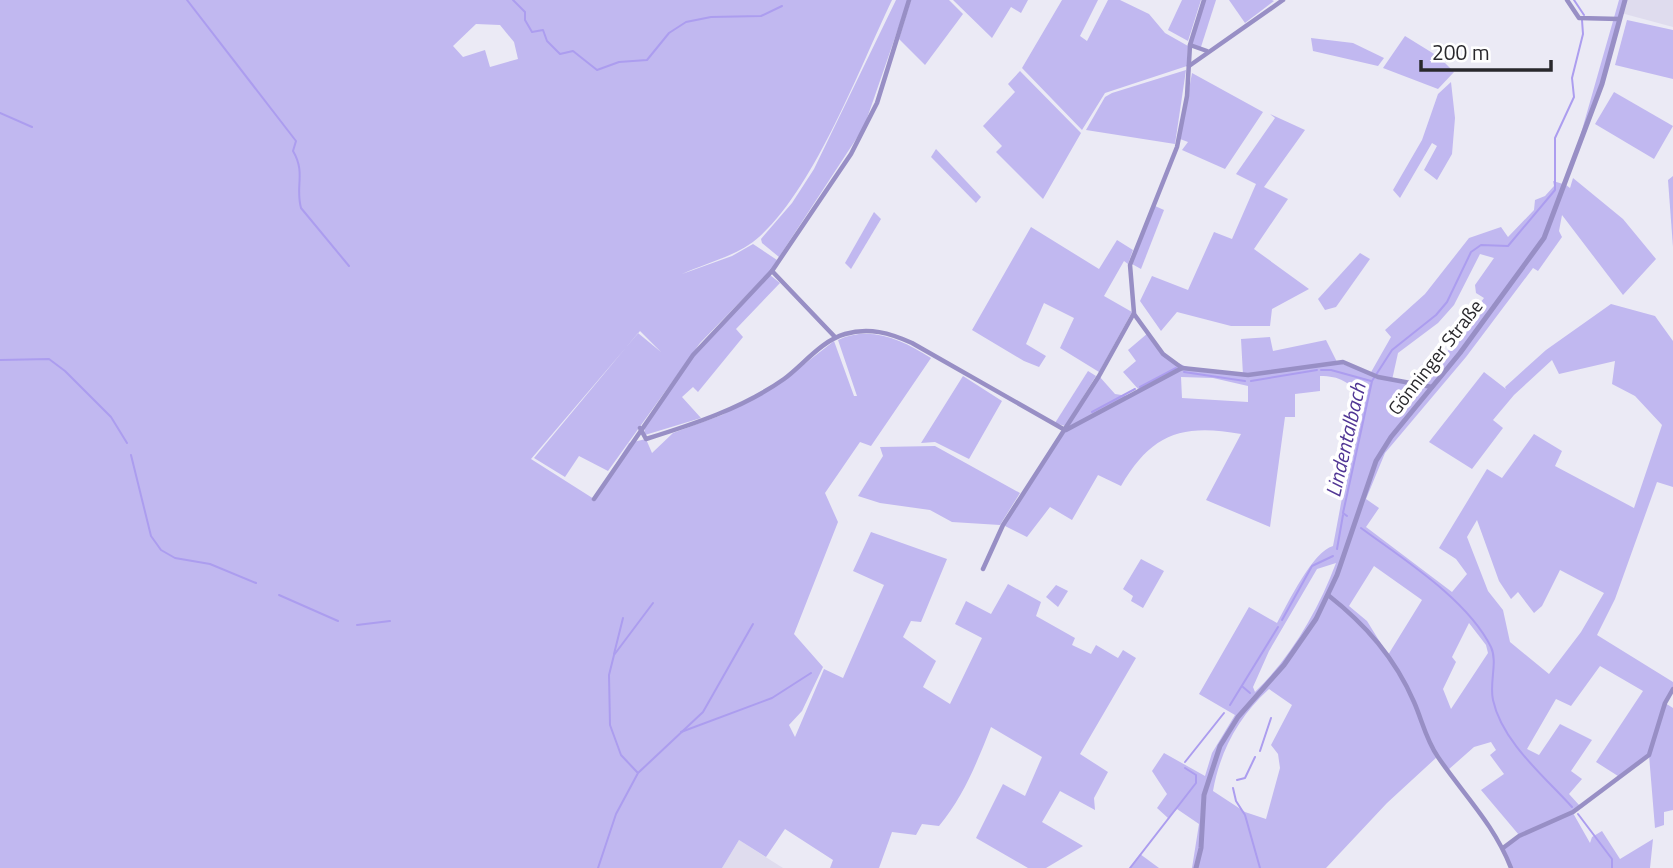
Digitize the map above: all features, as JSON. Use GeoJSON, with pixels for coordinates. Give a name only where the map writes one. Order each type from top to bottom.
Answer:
{"type":"FeatureCollection","features":[{"type":"Feature","properties":{"kind":"street"},"geometry":{"type":"LineString","coordinates":[[594,499],[640,428],[700,347],[772,271],[866,127],[909,0]]}},
{"type":"Feature","properties":{"kind":"street"},"geometry":{"type":"LineString","coordinates":[[1204,0],[1189,45],[1189,66],[1177,147],[1130,265],[1134,313],[1163,354],[1182,368],[1248,375],[1343,362],[1378,377],[1433,388]]}},
{"type":"Feature","properties":{"kind":"street"},"geometry":{"type":"LineString","coordinates":[[1189,66],[1283,0]]}},
{"type":"Feature","properties":{"kind":"street"},"geometry":{"type":"LineString","coordinates":[[1567,0],[1579,18],[1619,19]]}},
{"type":"Feature","properties":{"kind":"street","name":"Gönninger Straße"},"geometry":{"type":"LineString","coordinates":[[1196,868],[1202,834],[1204,795],[1212,763],[1238,717],[1284,665],[1328,596],[1376,461],[1391,437],[1433,388],[1544,238],[1598,96],[1625,0]]}},
{"type":"Feature","properties":{"kind":"street"},"geometry":{"type":"LineString","coordinates":[[1189,45],[1208,51]]}},
{"type":"Feature","properties":{"kind":"street"},"geometry":{"type":"LineString","coordinates":[[772,271],[835,337]]}},
{"type":"Feature","properties":{"kind":"street"},"geometry":{"type":"LineString","coordinates":[[983,569],[1003,525],[1065,430],[1134,313]]}},
{"type":"Feature","properties":{"kind":"street"},"geometry":{"type":"LineString","coordinates":[[640,428],[646,439],[723,413],[783,379],[835,337],[872,330],[891,334],[1065,430]]}},
{"type":"Feature","properties":{"kind":"street"},"geometry":{"type":"LineString","coordinates":[[1065,430],[1182,368]]}},
{"type":"Feature","properties":{"kind":"street"},"geometry":{"type":"LineString","coordinates":[[1328,596],[1361,620],[1380,643],[1409,691],[1438,757],[1480,811],[1503,848],[1511,868]]}},
{"type":"Feature","properties":{"kind":"street"},"geometry":{"type":"LineString","coordinates":[[1503,848],[1519,836],[1573,812],[1649,755],[1665,703],[1673,689]]}},
{"type":"Feature","properties":{"kind":"shaded area"},"geometry":{"type":"Polygon","coordinates":[[[0,0],[892,0],[834,126],[799,189],[779,215],[751,243],[682,274],[732,256],[753,244],[777,260],[771,270],[700,343],[608,471],[579,456],[565,477],[534,458],[625,348],[531,459],[594,499],[629,443],[646,439],[652,453],[673,433],[722,415],[784,380],[834,341],[854,396],[857,396],[838,340],[874,334],[898,340],[931,358],[871,446],[860,442],[825,493],[838,522],[794,634],[823,667],[802,711],[789,725],[795,737],[824,669],[843,678],[884,585],[853,571],[871,532],[947,559],[921,622],[911,621],[903,637],[936,661],[923,687],[950,704],[982,638],[955,624],[966,601],[991,614],[1008,584],[1041,602],[1036,616],[1075,638],[1072,645],[1091,654],[1096,645],[1118,658],[1123,650],[1136,658],[1080,754],[1108,772],[1094,798],[1095,810],[1060,791],[1042,822],[1083,846],[1046,868],[1028,868],[976,838],[1003,784],[1025,796],[1042,757],[991,727],[963,791],[948,815],[939,826],[922,824],[916,835],[892,832],[879,868],[830,868],[833,860],[785,829],[766,857],[739,840],[722,868],[0,868],[0,0]],[[476,24],[453,46],[463,57],[485,50],[490,67],[518,59],[514,42],[500,25],[476,24]],[[640,331],[638,333],[661,352],[640,331]]]}},
{"type":"Feature","properties":{"kind":"shaded area"},"geometry":{"type":"Polygon","coordinates":[[[896,0],[908,0],[864,127],[779,257],[762,243],[761,239],[792,203],[814,169],[896,0]]]}},
{"type":"Feature","properties":{"kind":"shaded area"},"geometry":{"type":"Polygon","coordinates":[[[911,0],[949,0],[963,14],[925,65],[899,39],[911,0]]]}},
{"type":"Feature","properties":{"kind":"shaded area"},"geometry":{"type":"Polygon","coordinates":[[[953,0],[1028,0],[1021,13],[1011,7],[992,38],[953,0]]]}},
{"type":"Feature","properties":{"kind":"shaded area"},"geometry":{"type":"Polygon","coordinates":[[[1062,0],[1098,0],[1080,36],[1087,41],[1108,0],[1120,0],[1149,14],[1165,33],[1188,46],[1187,66],[1105,93],[1082,130],[1022,68],[1062,0]]]}},
{"type":"Feature","properties":{"kind":"shaded area"},"geometry":{"type":"Polygon","coordinates":[[[1182,0],[1201,0],[1188,41],[1168,30],[1182,0]]]}},
{"type":"Feature","properties":{"kind":"shaded area"},"geometry":{"type":"Polygon","coordinates":[[[1205,0],[1216,0],[1200,50],[1191,44],[1205,0]]]}},
{"type":"Feature","properties":{"kind":"shaded area"},"geometry":{"type":"Polygon","coordinates":[[[1229,0],[1272,0],[1274,1],[1245,23],[1229,0]]]}},
{"type":"Feature","properties":{"kind":"shaded area"},"geometry":{"type":"Polygon","coordinates":[[[1619,0],[1625,0],[1602,84],[1566,185],[1570,188],[1573,178],[1623,219],[1656,259],[1623,295],[1562,215],[1559,231],[1562,237],[1538,271],[1533,268],[1466,357],[1385,453],[1366,499],[1379,508],[1366,527],[1452,592],[1467,574],[1456,559],[1439,548],[1487,469],[1502,478],[1534,434],[1562,451],[1555,466],[1634,508],[1662,425],[1635,396],[1612,384],[1615,361],[1559,374],[1552,360],[1514,395],[1493,420],[1503,428],[1472,469],[1429,442],[1484,372],[1506,389],[1505,387],[1546,350],[1611,304],[1655,316],[1673,341],[1673,487],[1657,482],[1615,599],[1597,635],[1673,682],[1673,689],[1665,703],[1673,708],[1673,810],[1664,812],[1664,825],[1655,828],[1649,755],[1618,776],[1596,762],[1643,691],[1600,666],[1571,706],[1556,699],[1527,749],[1539,755],[1560,724],[1592,740],[1571,771],[1582,779],[1569,794],[1580,806],[1573,813],[1590,843],[1592,837],[1602,831],[1620,859],[1653,839],[1650,868],[1511,868],[1503,848],[1519,835],[1481,790],[1504,774],[1490,755],[1496,750],[1491,742],[1474,747],[1448,770],[1437,757],[1387,803],[1326,868],[1192,868],[1199,824],[1177,809],[1168,818],[1157,808],[1167,794],[1152,771],[1164,753],[1205,776],[1212,753],[1235,715],[1199,694],[1249,607],[1277,623],[1309,567],[1325,550],[1333,546],[1361,397],[1344,381],[1327,376],[1320,376],[1320,391],[1295,394],[1295,417],[1285,417],[1270,527],[1206,500],[1241,434],[1202,430],[1170,436],[1157,444],[1132,468],[1121,486],[1098,475],[1072,520],[1050,507],[1027,537],[1003,525],[1099,376],[1115,394],[1128,396],[1139,390],[1123,372],[1136,361],[1128,350],[1148,333],[1168,356],[1178,363],[1201,370],[1243,375],[1241,339],[1270,337],[1273,351],[1326,340],[1337,362],[1370,374],[1391,337],[1385,330],[1425,294],[1469,238],[1501,227],[1508,237],[1534,210],[1535,200],[1545,196],[1554,186],[1553,181],[1563,184],[1580,137],[1619,0]],[[1480,254],[1454,305],[1438,323],[1398,353],[1392,380],[1422,385],[1484,298],[1476,293],[1475,285],[1494,258],[1480,254]],[[1181,377],[1182,398],[1248,402],[1248,386],[1213,378],[1181,377]],[[1477,520],[1467,537],[1488,591],[1503,610],[1510,642],[1549,674],[1581,632],[1604,593],[1560,570],[1542,606],[1534,613],[1518,592],[1511,599],[1499,581],[1477,520]],[[1336,563],[1317,569],[1269,651],[1253,687],[1255,692],[1292,648],[1321,598],[1336,563]],[[1374,566],[1349,606],[1367,621],[1388,655],[1422,600],[1374,566]],[[1469,623],[1452,657],[1456,662],[1443,689],[1451,709],[1488,653],[1486,645],[1469,623]],[[1269,689],[1249,711],[1226,748],[1213,791],[1245,812],[1266,819],[1280,768],[1278,754],[1271,745],[1292,705],[1269,689]]]}},
{"type":"Feature","properties":{"kind":"shaded area"},"geometry":{"type":"Polygon","coordinates":[[[1625,0],[1673,0],[1673,27],[1621,13],[1625,0]]]}},
{"type":"Feature","properties":{"kind":"shaded area"},"geometry":{"type":"Polygon","coordinates":[[[1627,20],[1673,30],[1673,79],[1615,65],[1627,20]]]}},
{"type":"Feature","properties":{"kind":"shaded area"},"geometry":{"type":"Polygon","coordinates":[[[1405,36],[1439,57],[1454,72],[1438,89],[1383,68],[1405,36]]]}},
{"type":"Feature","properties":{"kind":"shaded area"},"geometry":{"type":"Polygon","coordinates":[[[1311,38],[1353,43],[1384,58],[1378,66],[1313,51],[1311,38]]]}},
{"type":"Feature","properties":{"kind":"shaded area"},"geometry":{"type":"Polygon","coordinates":[[[1186,70],[1175,144],[1086,130],[1105,97],[1186,70]]]}},
{"type":"Feature","properties":{"kind":"shaded area"},"geometry":{"type":"Polygon","coordinates":[[[1020,71],[1081,133],[1043,199],[996,152],[1002,146],[983,126],[1015,92],[1008,84],[1020,71]]]}},
{"type":"Feature","properties":{"kind":"shaded area"},"geometry":{"type":"Polygon","coordinates":[[[1192,73],[1263,112],[1225,169],[1182,150],[1188,142],[1180,139],[1192,73]]]}},
{"type":"Feature","properties":{"kind":"shaded area"},"geometry":{"type":"Polygon","coordinates":[[[1451,82],[1455,118],[1452,154],[1437,180],[1424,170],[1437,146],[1432,143],[1400,198],[1393,190],[1422,140],[1438,94],[1451,82]]]}},
{"type":"Feature","properties":{"kind":"shaded area"},"geometry":{"type":"Polygon","coordinates":[[[1614,92],[1673,126],[1654,159],[1595,124],[1614,92]]]}},
{"type":"Feature","properties":{"kind":"shaded area"},"geometry":{"type":"Polygon","coordinates":[[[1270,114],[1305,130],[1264,187],[1288,199],[1254,249],[1309,289],[1272,309],[1270,326],[1231,326],[1177,312],[1161,331],[1140,301],[1152,276],[1188,290],[1214,232],[1232,239],[1256,184],[1236,174],[1275,118],[1270,114]]]}},
{"type":"Feature","properties":{"kind":"shaded area"},"geometry":{"type":"Polygon","coordinates":[[[936,149],[981,197],[976,203],[931,157],[936,149]]]}},
{"type":"Feature","properties":{"kind":"shaded area"},"geometry":{"type":"Polygon","coordinates":[[[1673,176],[1673,247],[1668,180],[1673,176]]]}},
{"type":"Feature","properties":{"kind":"shaded area"},"geometry":{"type":"Polygon","coordinates":[[[1155,206],[1164,210],[1141,269],[1132,264],[1155,206]]]}},
{"type":"Feature","properties":{"kind":"shaded area"},"geometry":{"type":"Polygon","coordinates":[[[874,212],[881,219],[851,269],[845,263],[874,212]]]}},
{"type":"Feature","properties":{"kind":"shaded area"},"geometry":{"type":"Polygon","coordinates":[[[1031,227],[1099,269],[1117,240],[1133,250],[1128,264],[1124,261],[1104,296],[1132,312],[1099,372],[1060,348],[1074,318],[1044,303],[1026,344],[1046,356],[1039,367],[972,330],[1031,227]]]}},
{"type":"Feature","properties":{"kind":"shaded area"},"geometry":{"type":"Polygon","coordinates":[[[1360,253],[1370,259],[1336,307],[1325,310],[1318,299],[1360,253]]]}},
{"type":"Feature","properties":{"kind":"shaded area"},"geometry":{"type":"Polygon","coordinates":[[[770,275],[780,283],[736,329],[743,337],[698,392],[693,387],[682,397],[701,418],[645,435],[644,424],[699,349],[770,275]]]}},
{"type":"Feature","properties":{"kind":"shaded area"},"geometry":{"type":"Polygon","coordinates":[[[1088,371],[1096,376],[1065,426],[1055,423],[1088,371]]]}},
{"type":"Feature","properties":{"kind":"shaded area"},"geometry":{"type":"Polygon","coordinates":[[[963,376],[1002,401],[969,459],[935,442],[921,443],[963,376]]]}},
{"type":"Feature","properties":{"kind":"shaded area"},"geometry":{"type":"Polygon","coordinates":[[[935,446],[1020,493],[1000,525],[952,522],[930,510],[880,503],[858,496],[883,456],[880,447],[935,446]]]}},
{"type":"Feature","properties":{"kind":"shaded area"},"geometry":{"type":"Polygon","coordinates":[[[1141,559],[1164,571],[1143,608],[1131,601],[1133,596],[1123,589],[1141,559]]]}},
{"type":"Feature","properties":{"kind":"shaded area"},"geometry":{"type":"Polygon","coordinates":[[[1056,585],[1068,591],[1058,607],[1046,597],[1056,585]]]}},
{"type":"Feature","properties":{"kind":"shaded area"},"geometry":{"type":"Polygon","coordinates":[[[739,840],[783,868],[722,868],[739,840]]]}},
{"type":"Feature","properties":{"kind":"shaded area"},"geometry":{"type":"Polygon","coordinates":[[[1140,854],[1159,868],[1130,868],[1140,854]]]}},
{"type":"Feature","properties":{"kind":"waterway"},"geometry":{"type":"LineString","coordinates":[[187,0],[296,141],[293,151],[300,173],[301,208],[349,266]]}},
{"type":"Feature","properties":{"kind":"waterway"},"geometry":{"type":"LineString","coordinates":[[513,0],[525,12],[525,20],[532,32],[543,30],[547,41],[560,54],[573,51],[597,70],[619,62],[647,60],[669,33],[686,22],[711,17],[761,16],[782,6]]}},
{"type":"Feature","properties":{"kind":"waterway","name":"Lindentalbach"},"geometry":{"type":"LineString","coordinates":[[1574,0],[1584,15]]}},
{"type":"Feature","properties":{"kind":"waterway","name":"Lindentalbach"},"geometry":{"type":"LineString","coordinates":[[1347,516],[1343,513],[1372,381],[1392,350],[1436,315],[1447,302],[1471,252],[1481,245],[1508,246],[1555,190],[1555,138],[1574,97],[1572,78],[1583,34],[1582,20]]}},
{"type":"Feature","properties":{"kind":"waterway"},"geometry":{"type":"LineString","coordinates":[[0,113],[32,127]]}},
{"type":"Feature","properties":{"kind":"waterway"},"geometry":{"type":"LineString","coordinates":[[0,360],[49,359],[65,371],[111,417],[127,443]]}},
{"type":"Feature","properties":{"kind":"waterway"},"geometry":{"type":"LineString","coordinates":[[1140,387],[1176,368]]}},
{"type":"Feature","properties":{"kind":"waterway"},"geometry":{"type":"LineString","coordinates":[[1251,381],[1317,370]]}},
{"type":"Feature","properties":{"kind":"waterway"},"geometry":{"type":"LineString","coordinates":[[1321,370],[1331,370],[1371,381]]}},
{"type":"Feature","properties":{"kind":"waterway"},"geometry":{"type":"LineString","coordinates":[[1184,372],[1245,381]]}},
{"type":"Feature","properties":{"kind":"waterway"},"geometry":{"type":"LineString","coordinates":[[1092,412],[1135,389]]}},
{"type":"Feature","properties":{"kind":"waterway"},"geometry":{"type":"LineString","coordinates":[[131,455],[151,536],[161,550],[175,558],[210,564],[256,583]]}},
{"type":"Feature","properties":{"kind":"waterway"},"geometry":{"type":"LineString","coordinates":[[1337,549],[1343,515]]}},
{"type":"Feature","properties":{"kind":"waterway","name":"Lindentalbach"},"geometry":{"type":"LineString","coordinates":[[1361,528],[1433,581],[1480,629],[1493,653],[1493,700],[1505,730],[1526,758],[1572,807]]}},
{"type":"Feature","properties":{"kind":"waterway"},"geometry":{"type":"LineString","coordinates":[[1282,620],[1312,566],[1333,556]]}},
{"type":"Feature","properties":{"kind":"waterway"},"geometry":{"type":"LineString","coordinates":[[279,595],[338,621]]}},
{"type":"Feature","properties":{"kind":"waterway"},"geometry":{"type":"LineString","coordinates":[[637,772],[621,755],[610,725],[609,675],[614,655],[653,603]]}},
{"type":"Feature","properties":{"kind":"waterway"},"geometry":{"type":"LineString","coordinates":[[614,654],[623,618]]}},
{"type":"Feature","properties":{"kind":"waterway"},"geometry":{"type":"LineString","coordinates":[[357,625],[390,621]]}},
{"type":"Feature","properties":{"kind":"waterway"},"geometry":{"type":"LineString","coordinates":[[598,868],[616,814],[638,773],[703,712],[753,624]]}},
{"type":"Feature","properties":{"kind":"waterway"},"geometry":{"type":"LineString","coordinates":[[1230,705],[1278,627]]}},
{"type":"Feature","properties":{"kind":"waterway"},"geometry":{"type":"LineString","coordinates":[[681,732],[772,698],[811,673]]}},
{"type":"Feature","properties":{"kind":"waterway"},"geometry":{"type":"LineString","coordinates":[[1243,687],[1250,693]]}},
{"type":"Feature","properties":{"kind":"waterway"},"geometry":{"type":"LineString","coordinates":[[1185,762],[1224,713]]}},
{"type":"Feature","properties":{"kind":"waterway"},"geometry":{"type":"LineString","coordinates":[[1260,751],[1271,718]]}},
{"type":"Feature","properties":{"kind":"waterway"},"geometry":{"type":"LineString","coordinates":[[1237,780],[1245,778],[1255,757]]}},
{"type":"Feature","properties":{"kind":"waterway"},"geometry":{"type":"LineString","coordinates":[[1130,868],[1196,783],[1196,775],[1185,768]]}},
{"type":"Feature","properties":{"kind":"waterway"},"geometry":{"type":"LineString","coordinates":[[1233,788],[1236,801],[1245,815],[1260,868]]}},
{"type":"Feature","properties":{"kind":"waterway","name":"Lindentalbach"},"geometry":{"type":"LineString","coordinates":[[1578,814],[1612,859],[1612,868]]}}]}
